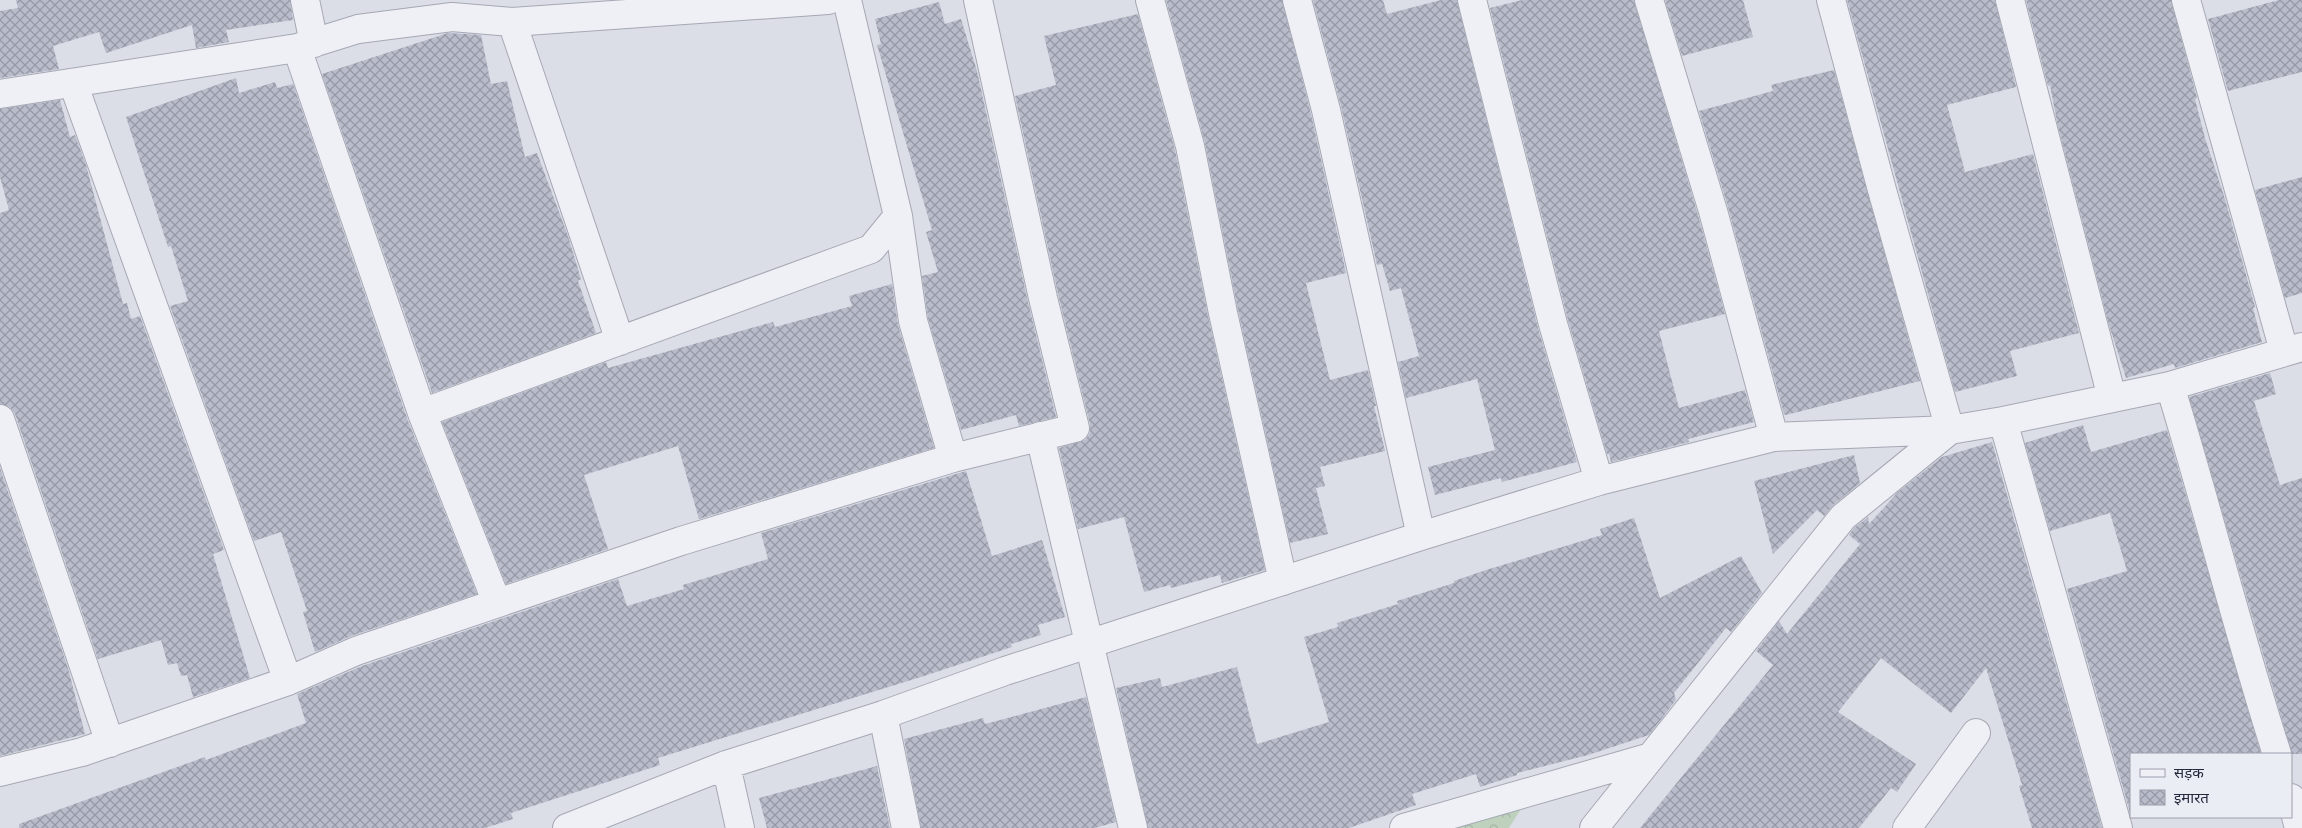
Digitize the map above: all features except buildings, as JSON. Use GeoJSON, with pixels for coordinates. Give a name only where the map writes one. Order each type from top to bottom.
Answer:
{"type":"FeatureCollection","features":[{"type":"Feature","properties":{"kind":"street"},"geometry":{"type":"LineString","coordinates":[[305,0],[305,46],[422,414],[497,603]]}},
{"type":"Feature","properties":{"kind":"street"},"geometry":{"type":"LineString","coordinates":[[0,94],[305,46],[358,29],[452,17],[512,22],[828,0]]}},
{"type":"Feature","properties":{"kind":"street"},"geometry":{"type":"LineString","coordinates":[[847,0],[898,216],[912,321],[953,458]]}},
{"type":"Feature","properties":{"kind":"street"},"geometry":{"type":"LineString","coordinates":[[0,772],[82,752],[110,743],[288,681],[356,650],[681,541],[953,458],[1074,428],[1043,298],[978,0]]}},
{"type":"Feature","properties":{"kind":"street"},"geometry":{"type":"LineString","coordinates":[[1150,0],[1190,146],[1220,295],[1283,581]]}},
{"type":"Feature","properties":{"kind":"street"},"geometry":{"type":"LineString","coordinates":[[1297,0],[1326,110],[1422,536]]}},
{"type":"Feature","properties":{"kind":"street"},"geometry":{"type":"LineString","coordinates":[[1472,0],[1553,324],[1599,481]]}},
{"type":"Feature","properties":{"kind":"street"},"geometry":{"type":"LineString","coordinates":[[1649,0],[1713,211],[1774,437]]}},
{"type":"Feature","properties":{"kind":"street"},"geometry":{"type":"LineString","coordinates":[[1831,0],[1950,430]]}},
{"type":"Feature","properties":{"kind":"street"},"geometry":{"type":"LineString","coordinates":[[2010,0],[2112,398]]}},
{"type":"Feature","properties":{"kind":"street"},"geometry":{"type":"LineString","coordinates":[[567,828],[726,765],[883,715],[1005,671],[1422,536],[1599,481],[1774,437],[1950,430],[2003,422],[2170,386],[2293,349],[2186,0]]}},
{"type":"Feature","properties":{"kind":"street"},"geometry":{"type":"LineString","coordinates":[[512,22],[620,341]]}},
{"type":"Feature","properties":{"kind":"street"},"geometry":{"type":"LineString","coordinates":[[73,83],[288,681]]}},
{"type":"Feature","properties":{"kind":"street"},"geometry":{"type":"LineString","coordinates":[[422,414],[871,249],[898,216]]}},
{"type":"Feature","properties":{"kind":"street"},"geometry":{"type":"LineString","coordinates":[[2170,386],[2191,454],[2249,668],[2277,753]]}},
{"type":"Feature","properties":{"kind":"street"},"geometry":{"type":"LineString","coordinates":[[0,419],[110,743]]}},
{"type":"Feature","properties":{"kind":"street"},"geometry":{"type":"LineString","coordinates":[[2003,422],[2118,828]]}},
{"type":"Feature","properties":{"kind":"street"},"geometry":{"type":"LineString","coordinates":[[1594,828],[1843,517],[1950,430]]}},
{"type":"Feature","properties":{"kind":"street"},"geometry":{"type":"LineString","coordinates":[[1040,436],[1133,828]]}},
{"type":"Feature","properties":{"kind":"street"},"geometry":{"type":"LineString","coordinates":[[883,715],[906,828]]}},
{"type":"Feature","properties":{"kind":"street"},"geometry":{"type":"LineString","coordinates":[[1907,828],[1976,733]]}},
{"type":"Feature","properties":{"kind":"street"},"geometry":{"type":"LineString","coordinates":[[1404,828],[1651,757]]}},
{"type":"Feature","properties":{"kind":"street"},"geometry":{"type":"LineString","coordinates":[[726,765],[740,828]]}},
{"type":"Feature","properties":{"kind":"street"},"geometry":{"type":"LineString","coordinates":[[2292,802],[2299,828]]}},
{"type":"Feature","properties":{"kind":"green space"},"geometry":{"type":"Polygon","coordinates":[[[1533,790],[1509,828],[1408,828],[1533,790]]]}}]}
